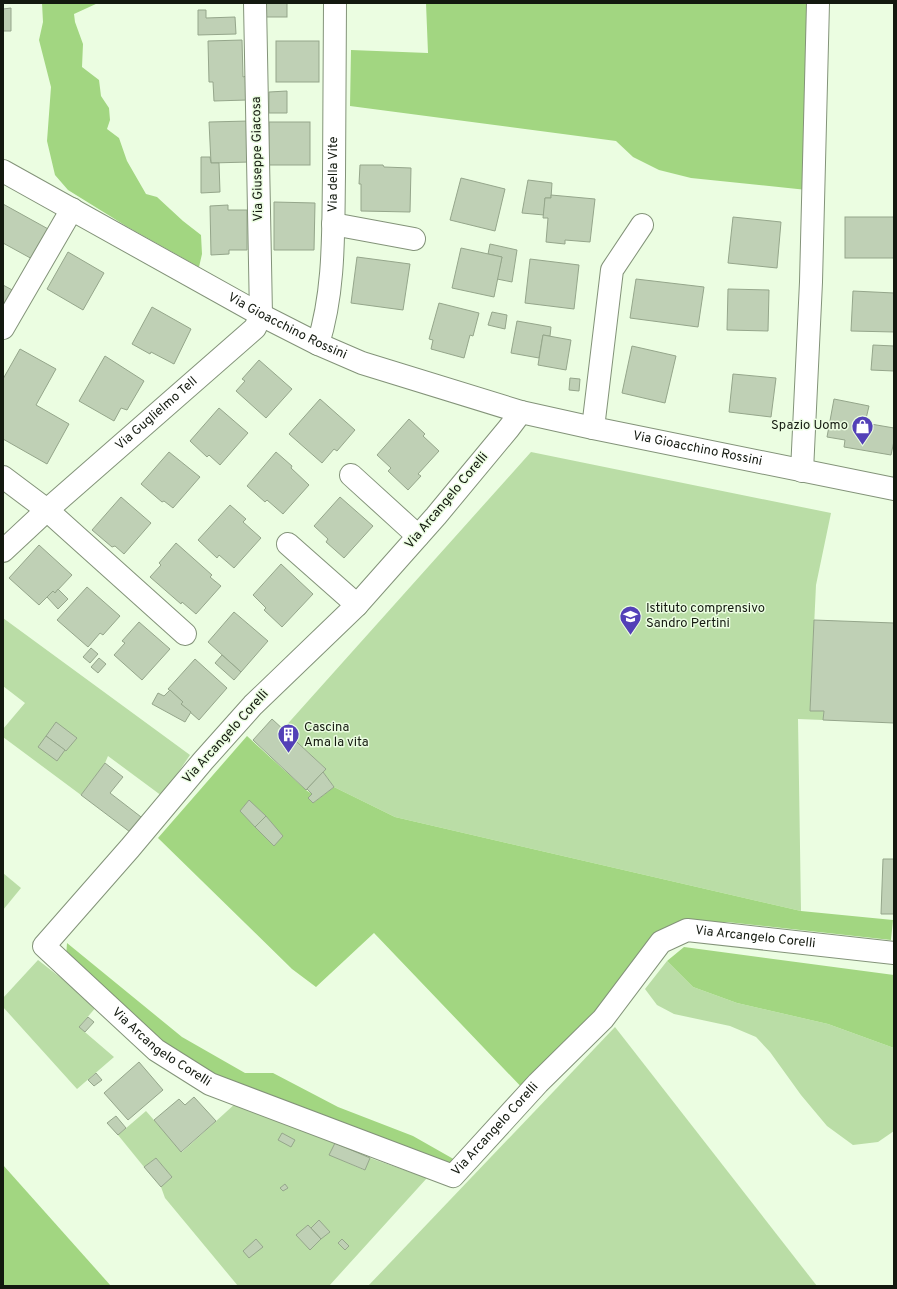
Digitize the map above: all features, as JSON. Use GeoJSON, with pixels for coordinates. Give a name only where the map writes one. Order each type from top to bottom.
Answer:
{"type":"FeatureCollection","features":[{"type":"Feature","properties":{"kind":"street","name":"Via Giuseppe Giacosa"},"geometry":{"type":"LineString","coordinates":[[255,3],[262,315]]}},
{"type":"Feature","properties":{"kind":"street","name":"Via della Vite"},"geometry":{"type":"LineString","coordinates":[[318,344],[330,293],[333,224],[336,3]]}},
{"type":"Feature","properties":{"kind":"street"},"geometry":{"type":"LineString","coordinates":[[802,471],[811,282],[818,3]]}},
{"type":"Feature","properties":{"kind":"street","name":"Via Gioacchino Rossini"},"geometry":{"type":"LineString","coordinates":[[3,172],[262,315],[318,344],[362,363],[521,412],[894,489]]}},
{"type":"Feature","properties":{"kind":"street"},"geometry":{"type":"LineString","coordinates":[[3,328],[72,210]]}},
{"type":"Feature","properties":{"kind":"street"},"geometry":{"type":"LineString","coordinates":[[333,224],[414,239]]}},
{"type":"Feature","properties":{"kind":"street"},"geometry":{"type":"LineString","coordinates":[[593,428],[612,270],[642,225]]}},
{"type":"Feature","properties":{"kind":"street","name":"Via Guglielmo Tell"},"geometry":{"type":"LineString","coordinates":[[3,552],[47,510],[255,328],[262,315]]}},
{"type":"Feature","properties":{"kind":"street","name":"Via Arcangelo Corelli"},"geometry":{"type":"LineString","coordinates":[[521,412],[418,536],[357,605],[253,705],[44,946],[156,1050],[210,1084],[453,1176],[538,1083],[603,1019],[661,942],[687,930],[894,952]]}},
{"type":"Feature","properties":{"kind":"street"},"geometry":{"type":"LineString","coordinates":[[351,475],[418,536]]}},
{"type":"Feature","properties":{"kind":"street"},"geometry":{"type":"LineString","coordinates":[[3,477],[47,510],[184,634]]}},
{"type":"Feature","properties":{"kind":"street"},"geometry":{"type":"LineString","coordinates":[[288,544],[357,605]]}},
{"type":"Feature","properties":{"kind":"green space"},"geometry":{"type":"Polygon","coordinates":[[[42,3],[98,3],[74,14],[75,22],[83,44],[82,67],[99,80],[101,96],[109,108],[110,120],[107,129],[119,138],[127,161],[146,194],[157,197],[201,235],[202,254],[199,267],[126,226],[68,190],[55,175],[47,141],[51,87],[39,40],[43,22],[42,3]]]}},
{"type":"Feature","properties":{"kind":"green space"},"geometry":{"type":"Polygon","coordinates":[[[426,3],[815,3],[807,190],[691,178],[659,170],[633,157],[616,141],[350,106],[351,50],[428,53],[426,3]]]}},
{"type":"Feature","properties":{"kind":"green space","name":"Istituto comprensivo Sandro Pertini"},"geometry":{"type":"Polygon","coordinates":[[[531,452],[831,513],[816,585],[810,711],[824,711],[823,720],[798,719],[801,911],[395,817],[334,787],[323,772],[326,769],[283,729],[531,452]]]}},
{"type":"Feature","properties":{"kind":"green space"},"geometry":{"type":"Polygon","coordinates":[[[3,618],[190,755],[162,796],[108,756],[105,763],[81,795],[3,737],[3,729],[25,703],[3,686],[3,618]]]}},
{"type":"Feature","properties":{"kind":"green space"},"geometry":{"type":"Polygon","coordinates":[[[247,736],[312,794],[308,798],[313,803],[334,787],[395,817],[801,911],[893,920],[891,940],[727,922],[703,924],[661,942],[528,1094],[374,933],[316,987],[292,969],[158,838],[247,736]]]}},
{"type":"Feature","properties":{"kind":"green space"},"geometry":{"type":"Polygon","coordinates":[[[3,873],[21,888],[3,910],[3,873]]]}},
{"type":"Feature","properties":{"kind":"green space"},"geometry":{"type":"Polygon","coordinates":[[[67,943],[182,1037],[245,1073],[273,1073],[338,1107],[413,1136],[457,1161],[446,1165],[189,1066],[66,957],[67,943]]]}},
{"type":"Feature","properties":{"kind":"green space"},"geometry":{"type":"Polygon","coordinates":[[[684,947],[894,975],[894,1048],[828,1024],[737,1003],[693,987],[667,961],[684,947]]]}},
{"type":"Feature","properties":{"kind":"green space"},"geometry":{"type":"Polygon","coordinates":[[[38,960],[97,1006],[79,1027],[114,1057],[77,1089],[3,1007],[3,998],[38,960]]]}},
{"type":"Feature","properties":{"kind":"green space"},"geometry":{"type":"Polygon","coordinates":[[[667,961],[693,987],[737,1003],[828,1024],[894,1048],[894,1131],[878,1142],[853,1145],[827,1126],[801,1095],[770,1052],[756,1037],[730,1026],[674,1014],[657,1005],[645,989],[667,961]]]}},
{"type":"Feature","properties":{"kind":"green space"},"geometry":{"type":"Polygon","coordinates":[[[615,1027],[817,1286],[368,1286],[615,1027]]]}},
{"type":"Feature","properties":{"kind":"green space"},"geometry":{"type":"Polygon","coordinates":[[[236,1103],[335,1143],[330,1155],[364,1170],[370,1158],[427,1178],[329,1286],[238,1286],[165,1198],[161,1187],[172,1177],[156,1158],[144,1167],[118,1135],[146,1111],[182,1152],[236,1103]]]}},
{"type":"Feature","properties":{"kind":"green space"},"geometry":{"type":"Polygon","coordinates":[[[3,1165],[111,1286],[3,1286],[3,1165]]]}},
{"type":"Feature","properties":{"kind":"building"},"geometry":{"type":"Polygon","coordinates":[[[266,3],[287,3],[287,17],[266,17],[266,3]]]}},
{"type":"Feature","properties":{"kind":"building"},"geometry":{"type":"Polygon","coordinates":[[[11,8],[11,31],[3,31],[3,9],[11,8]]]}},
{"type":"Feature","properties":{"kind":"building"},"geometry":{"type":"Polygon","coordinates":[[[198,10],[206,10],[206,18],[235,17],[236,34],[198,35],[198,10]]]}},
{"type":"Feature","properties":{"kind":"building"},"geometry":{"type":"Polygon","coordinates":[[[242,40],[243,77],[246,76],[247,100],[214,101],[213,82],[209,82],[208,41],[242,40]]]}},
{"type":"Feature","properties":{"kind":"building"},"geometry":{"type":"Polygon","coordinates":[[[276,41],[319,41],[319,82],[276,82],[276,41]]]}},
{"type":"Feature","properties":{"kind":"building"},"geometry":{"type":"Polygon","coordinates":[[[287,91],[287,113],[269,113],[269,92],[287,91]]]}},
{"type":"Feature","properties":{"kind":"building"},"geometry":{"type":"Polygon","coordinates":[[[249,121],[250,162],[211,163],[209,122],[249,121]]]}},
{"type":"Feature","properties":{"kind":"building"},"geometry":{"type":"Polygon","coordinates":[[[269,122],[310,122],[310,165],[269,165],[269,122]]]}},
{"type":"Feature","properties":{"kind":"building"},"geometry":{"type":"Polygon","coordinates":[[[201,157],[210,157],[211,163],[219,163],[220,192],[201,193],[201,157]]]}},
{"type":"Feature","properties":{"kind":"building"},"geometry":{"type":"Polygon","coordinates":[[[360,165],[383,165],[384,167],[411,168],[410,212],[361,211],[361,184],[359,184],[360,165]]]}},
{"type":"Feature","properties":{"kind":"building"},"geometry":{"type":"Polygon","coordinates":[[[461,178],[505,189],[495,231],[450,220],[461,178]]]}},
{"type":"Feature","properties":{"kind":"building"},"geometry":{"type":"Polygon","coordinates":[[[528,180],[552,183],[551,198],[545,198],[544,215],[522,213],[528,180]]]}},
{"type":"Feature","properties":{"kind":"building"},"geometry":{"type":"Polygon","coordinates":[[[551,195],[595,199],[590,242],[565,240],[565,244],[546,242],[548,218],[543,218],[545,198],[551,198],[551,195]]]}},
{"type":"Feature","properties":{"kind":"building"},"geometry":{"type":"Polygon","coordinates":[[[274,202],[315,203],[314,250],[274,250],[274,202]]]}},
{"type":"Feature","properties":{"kind":"building"},"geometry":{"type":"Polygon","coordinates":[[[3,204],[50,230],[34,260],[3,243],[3,204]]]}},
{"type":"Feature","properties":{"kind":"building"},"geometry":{"type":"Polygon","coordinates":[[[228,205],[228,210],[247,210],[247,250],[229,250],[229,254],[211,255],[210,206],[228,205]]]}},
{"type":"Feature","properties":{"kind":"building"},"geometry":{"type":"Polygon","coordinates":[[[733,217],[781,222],[777,268],[728,263],[733,217]]]}},
{"type":"Feature","properties":{"kind":"building"},"geometry":{"type":"Polygon","coordinates":[[[845,217],[894,217],[894,258],[845,258],[845,217]]]}},
{"type":"Feature","properties":{"kind":"building"},"geometry":{"type":"Polygon","coordinates":[[[490,244],[517,250],[512,282],[497,279],[502,257],[488,254],[490,244]]]}},
{"type":"Feature","properties":{"kind":"building"},"geometry":{"type":"Polygon","coordinates":[[[461,248],[502,257],[494,297],[452,288],[461,248]]]}},
{"type":"Feature","properties":{"kind":"building"},"geometry":{"type":"Polygon","coordinates":[[[68,252],[104,273],[83,310],[47,289],[68,252]]]}},
{"type":"Feature","properties":{"kind":"building"},"geometry":{"type":"Polygon","coordinates":[[[357,257],[410,264],[403,310],[351,303],[357,257]]]}},
{"type":"Feature","properties":{"kind":"building"},"geometry":{"type":"Polygon","coordinates":[[[530,259],[579,265],[574,309],[525,303],[530,259]]]}},
{"type":"Feature","properties":{"kind":"building"},"geometry":{"type":"Polygon","coordinates":[[[636,279],[704,287],[698,327],[630,318],[636,279]]]}},
{"type":"Feature","properties":{"kind":"building"},"geometry":{"type":"Polygon","coordinates":[[[3,285],[16,292],[3,307],[3,285]]]}},
{"type":"Feature","properties":{"kind":"building"},"geometry":{"type":"Polygon","coordinates":[[[728,289],[769,290],[768,331],[727,330],[728,289]]]}},
{"type":"Feature","properties":{"kind":"building"},"geometry":{"type":"Polygon","coordinates":[[[853,291],[894,293],[894,332],[851,331],[853,291]]]}},
{"type":"Feature","properties":{"kind":"building"},"geometry":{"type":"Polygon","coordinates":[[[439,303],[479,313],[473,336],[470,335],[464,358],[431,349],[433,340],[429,339],[439,303]]]}},
{"type":"Feature","properties":{"kind":"building"},"geometry":{"type":"Polygon","coordinates":[[[152,307],[191,329],[174,364],[151,352],[150,354],[132,344],[152,307]]]}},
{"type":"Feature","properties":{"kind":"building"},"geometry":{"type":"Polygon","coordinates":[[[492,312],[507,315],[505,329],[488,325],[492,312]]]}},
{"type":"Feature","properties":{"kind":"building"},"geometry":{"type":"Polygon","coordinates":[[[517,321],[551,327],[550,336],[543,335],[539,358],[511,353],[517,321]]]}},
{"type":"Feature","properties":{"kind":"building"},"geometry":{"type":"Polygon","coordinates":[[[543,335],[571,340],[566,370],[538,365],[543,335]]]}},
{"type":"Feature","properties":{"kind":"building"},"geometry":{"type":"Polygon","coordinates":[[[873,345],[894,346],[894,371],[871,370],[873,345]]]}},
{"type":"Feature","properties":{"kind":"building"},"geometry":{"type":"Polygon","coordinates":[[[632,346],[676,356],[665,403],[622,393],[632,346]]]}},
{"type":"Feature","properties":{"kind":"building"},"geometry":{"type":"Polygon","coordinates":[[[20,349],[56,369],[36,405],[69,424],[47,464],[3,439],[3,379],[20,349]]]}},
{"type":"Feature","properties":{"kind":"building"},"geometry":{"type":"Polygon","coordinates":[[[105,356],[144,381],[127,410],[121,408],[114,421],[79,401],[105,356]]]}},
{"type":"Feature","properties":{"kind":"building"},"geometry":{"type":"Polygon","coordinates":[[[259,360],[292,389],[266,418],[236,391],[245,381],[242,379],[259,360]]]}},
{"type":"Feature","properties":{"kind":"building"},"geometry":{"type":"Polygon","coordinates":[[[733,374],[776,378],[771,417],[729,412],[733,374]]]}},
{"type":"Feature","properties":{"kind":"building"},"geometry":{"type":"Polygon","coordinates":[[[570,378],[580,379],[579,391],[569,390],[570,378]]]}},
{"type":"Feature","properties":{"kind":"building"},"geometry":{"type":"Polygon","coordinates":[[[320,399],[355,430],[337,451],[334,449],[322,463],[289,434],[320,399]]]}},
{"type":"Feature","properties":{"kind":"building"},"geometry":{"type":"Polygon","coordinates":[[[834,399],[869,406],[865,423],[894,428],[894,441],[891,455],[844,447],[845,440],[827,437],[834,399]]]}},
{"type":"Feature","properties":{"kind":"building"},"geometry":{"type":"Polygon","coordinates":[[[219,408],[248,433],[220,465],[209,455],[207,457],[190,441],[219,408]]]}},
{"type":"Feature","properties":{"kind":"building"},"geometry":{"type":"Polygon","coordinates":[[[409,419],[425,434],[423,436],[439,451],[418,474],[421,476],[408,490],[388,471],[391,468],[377,455],[409,419]]]}},
{"type":"Feature","properties":{"kind":"building"},"geometry":{"type":"Polygon","coordinates":[[[169,452],[200,477],[173,508],[164,501],[162,502],[141,484],[169,452]]]}},
{"type":"Feature","properties":{"kind":"building"},"geometry":{"type":"Polygon","coordinates":[[[276,452],[292,466],[291,468],[309,485],[283,514],[267,500],[265,502],[247,486],[276,452]]]}},
{"type":"Feature","properties":{"kind":"building"},"geometry":{"type":"Polygon","coordinates":[[[121,497],[151,523],[124,554],[115,546],[112,547],[92,530],[121,497]]]}},
{"type":"Feature","properties":{"kind":"building"},"geometry":{"type":"Polygon","coordinates":[[[340,497],[373,526],[344,558],[326,542],[328,539],[314,526],[340,497]]]}},
{"type":"Feature","properties":{"kind":"building"},"geometry":{"type":"Polygon","coordinates":[[[230,505],[246,519],[243,522],[261,538],[234,568],[219,555],[217,558],[198,540],[230,505]]]}},
{"type":"Feature","properties":{"kind":"building"},"geometry":{"type":"Polygon","coordinates":[[[176,543],[212,575],[210,577],[221,586],[196,614],[182,602],[181,604],[150,577],[161,565],[159,563],[176,543]]]}},
{"type":"Feature","properties":{"kind":"building"},"geometry":{"type":"Polygon","coordinates":[[[39,545],[72,575],[55,593],[53,591],[39,605],[9,578],[39,545]]]}},
{"type":"Feature","properties":{"kind":"building"},"geometry":{"type":"Polygon","coordinates":[[[281,564],[313,594],[282,627],[264,610],[266,608],[253,595],[281,564]]]}},
{"type":"Feature","properties":{"kind":"building"},"geometry":{"type":"Polygon","coordinates":[[[87,587],[120,616],[103,635],[100,633],[88,647],[57,620],[87,587]]]}},
{"type":"Feature","properties":{"kind":"building"},"geometry":{"type":"Polygon","coordinates":[[[58,589],[68,599],[58,609],[47,597],[53,591],[55,593],[58,589]]]}},
{"type":"Feature","properties":{"kind":"building"},"geometry":{"type":"Polygon","coordinates":[[[234,612],[268,641],[241,672],[208,642],[234,612]]]}},
{"type":"Feature","properties":{"kind":"building"},"geometry":{"type":"Polygon","coordinates":[[[814,620],[894,623],[894,723],[823,720],[824,711],[810,711],[814,620]]]}},
{"type":"Feature","properties":{"kind":"building"},"geometry":{"type":"Polygon","coordinates":[[[139,622],[170,649],[142,680],[114,655],[125,643],[122,641],[139,622]]]}},
{"type":"Feature","properties":{"kind":"building"},"geometry":{"type":"Polygon","coordinates":[[[91,648],[98,654],[90,663],[83,657],[91,648]]]}},
{"type":"Feature","properties":{"kind":"building"},"geometry":{"type":"Polygon","coordinates":[[[222,655],[241,672],[234,680],[215,663],[222,655]]]}},
{"type":"Feature","properties":{"kind":"building"},"geometry":{"type":"Polygon","coordinates":[[[99,658],[106,664],[98,673],[91,667],[99,658]]]}},
{"type":"Feature","properties":{"kind":"building"},"geometry":{"type":"Polygon","coordinates":[[[195,659],[227,688],[199,720],[181,704],[183,702],[168,689],[195,659]]]}},
{"type":"Feature","properties":{"kind":"building"},"geometry":{"type":"Polygon","coordinates":[[[170,690],[183,702],[181,704],[191,712],[185,722],[152,704],[158,693],[164,696],[170,690]]]}},
{"type":"Feature","properties":{"kind":"building","name":"Cascina Ama la vita"},"geometry":{"type":"Polygon","coordinates":[[[272,719],[326,769],[306,790],[253,740],[272,719]]]}},
{"type":"Feature","properties":{"kind":"building"},"geometry":{"type":"Polygon","coordinates":[[[56,722],[77,738],[66,751],[46,736],[56,722]]]}},
{"type":"Feature","properties":{"kind":"building"},"geometry":{"type":"Polygon","coordinates":[[[46,736],[65,750],[57,761],[38,747],[46,736]]]}},
{"type":"Feature","properties":{"kind":"building"},"geometry":{"type":"Polygon","coordinates":[[[105,763],[123,777],[110,793],[145,820],[134,835],[81,795],[105,763]]]}},
{"type":"Feature","properties":{"kind":"building"},"geometry":{"type":"Polygon","coordinates":[[[323,772],[334,787],[313,803],[308,798],[312,794],[307,789],[323,772]]]}},
{"type":"Feature","properties":{"kind":"building"},"geometry":{"type":"Polygon","coordinates":[[[249,800],[266,816],[255,827],[240,811],[249,800]]]}},
{"type":"Feature","properties":{"kind":"building"},"geometry":{"type":"Polygon","coordinates":[[[266,816],[283,836],[274,846],[255,827],[266,816]]]}},
{"type":"Feature","properties":{"kind":"building"},"geometry":{"type":"Polygon","coordinates":[[[883,859],[894,859],[894,914],[881,914],[883,859]]]}},
{"type":"Feature","properties":{"kind":"building"},"geometry":{"type":"Polygon","coordinates":[[[88,1017],[94,1022],[85,1032],[79,1027],[88,1017]]]}},
{"type":"Feature","properties":{"kind":"building"},"geometry":{"type":"Polygon","coordinates":[[[139,1062],[163,1090],[128,1120],[104,1093],[139,1062]]]}},
{"type":"Feature","properties":{"kind":"building"},"geometry":{"type":"Polygon","coordinates":[[[96,1073],[102,1080],[94,1086],[88,1080],[96,1073]]]}},
{"type":"Feature","properties":{"kind":"building"},"geometry":{"type":"Polygon","coordinates":[[[194,1097],[216,1121],[181,1152],[154,1120],[179,1099],[185,1105],[194,1097]]]}},
{"type":"Feature","properties":{"kind":"building"},"geometry":{"type":"Polygon","coordinates":[[[116,1116],[126,1128],[118,1135],[107,1123],[116,1116]]]}},
{"type":"Feature","properties":{"kind":"building"},"geometry":{"type":"Polygon","coordinates":[[[282,1133],[295,1140],[291,1147],[278,1140],[282,1133]]]}},
{"type":"Feature","properties":{"kind":"building"},"geometry":{"type":"Polygon","coordinates":[[[335,1143],[370,1158],[365,1170],[329,1155],[335,1143]]]}},
{"type":"Feature","properties":{"kind":"building"},"geometry":{"type":"Polygon","coordinates":[[[156,1158],[172,1177],[161,1187],[144,1167],[156,1158]]]}},
{"type":"Feature","properties":{"kind":"building"},"geometry":{"type":"Polygon","coordinates":[[[285,1184],[288,1188],[283,1191],[280,1188],[285,1184]]]}},
{"type":"Feature","properties":{"kind":"building"},"geometry":{"type":"Polygon","coordinates":[[[319,1220],[330,1232],[321,1239],[311,1228],[319,1220]]]}},
{"type":"Feature","properties":{"kind":"building"},"geometry":{"type":"Polygon","coordinates":[[[308,1225],[321,1239],[310,1250],[296,1235],[308,1225]]]}},
{"type":"Feature","properties":{"kind":"building"},"geometry":{"type":"Polygon","coordinates":[[[256,1239],[263,1247],[249,1258],[243,1251],[256,1239]]]}},
{"type":"Feature","properties":{"kind":"building"},"geometry":{"type":"Polygon","coordinates":[[[342,1239],[349,1246],[345,1250],[338,1243],[342,1239]]]}},
{"type":"Feature","properties":{"kind":"place","name":"Spazio Uomo"},"geometry":{"type":"Point","coordinates":[863,446]}},
{"type":"Feature","properties":{"kind":"place","name":"Istituto comprensivo Sandro Pertini"},"geometry":{"type":"Point","coordinates":[630,636]}},
{"type":"Feature","properties":{"kind":"place","name":"Cascina Ama la vita"},"geometry":{"type":"Point","coordinates":[289,754]}}]}
